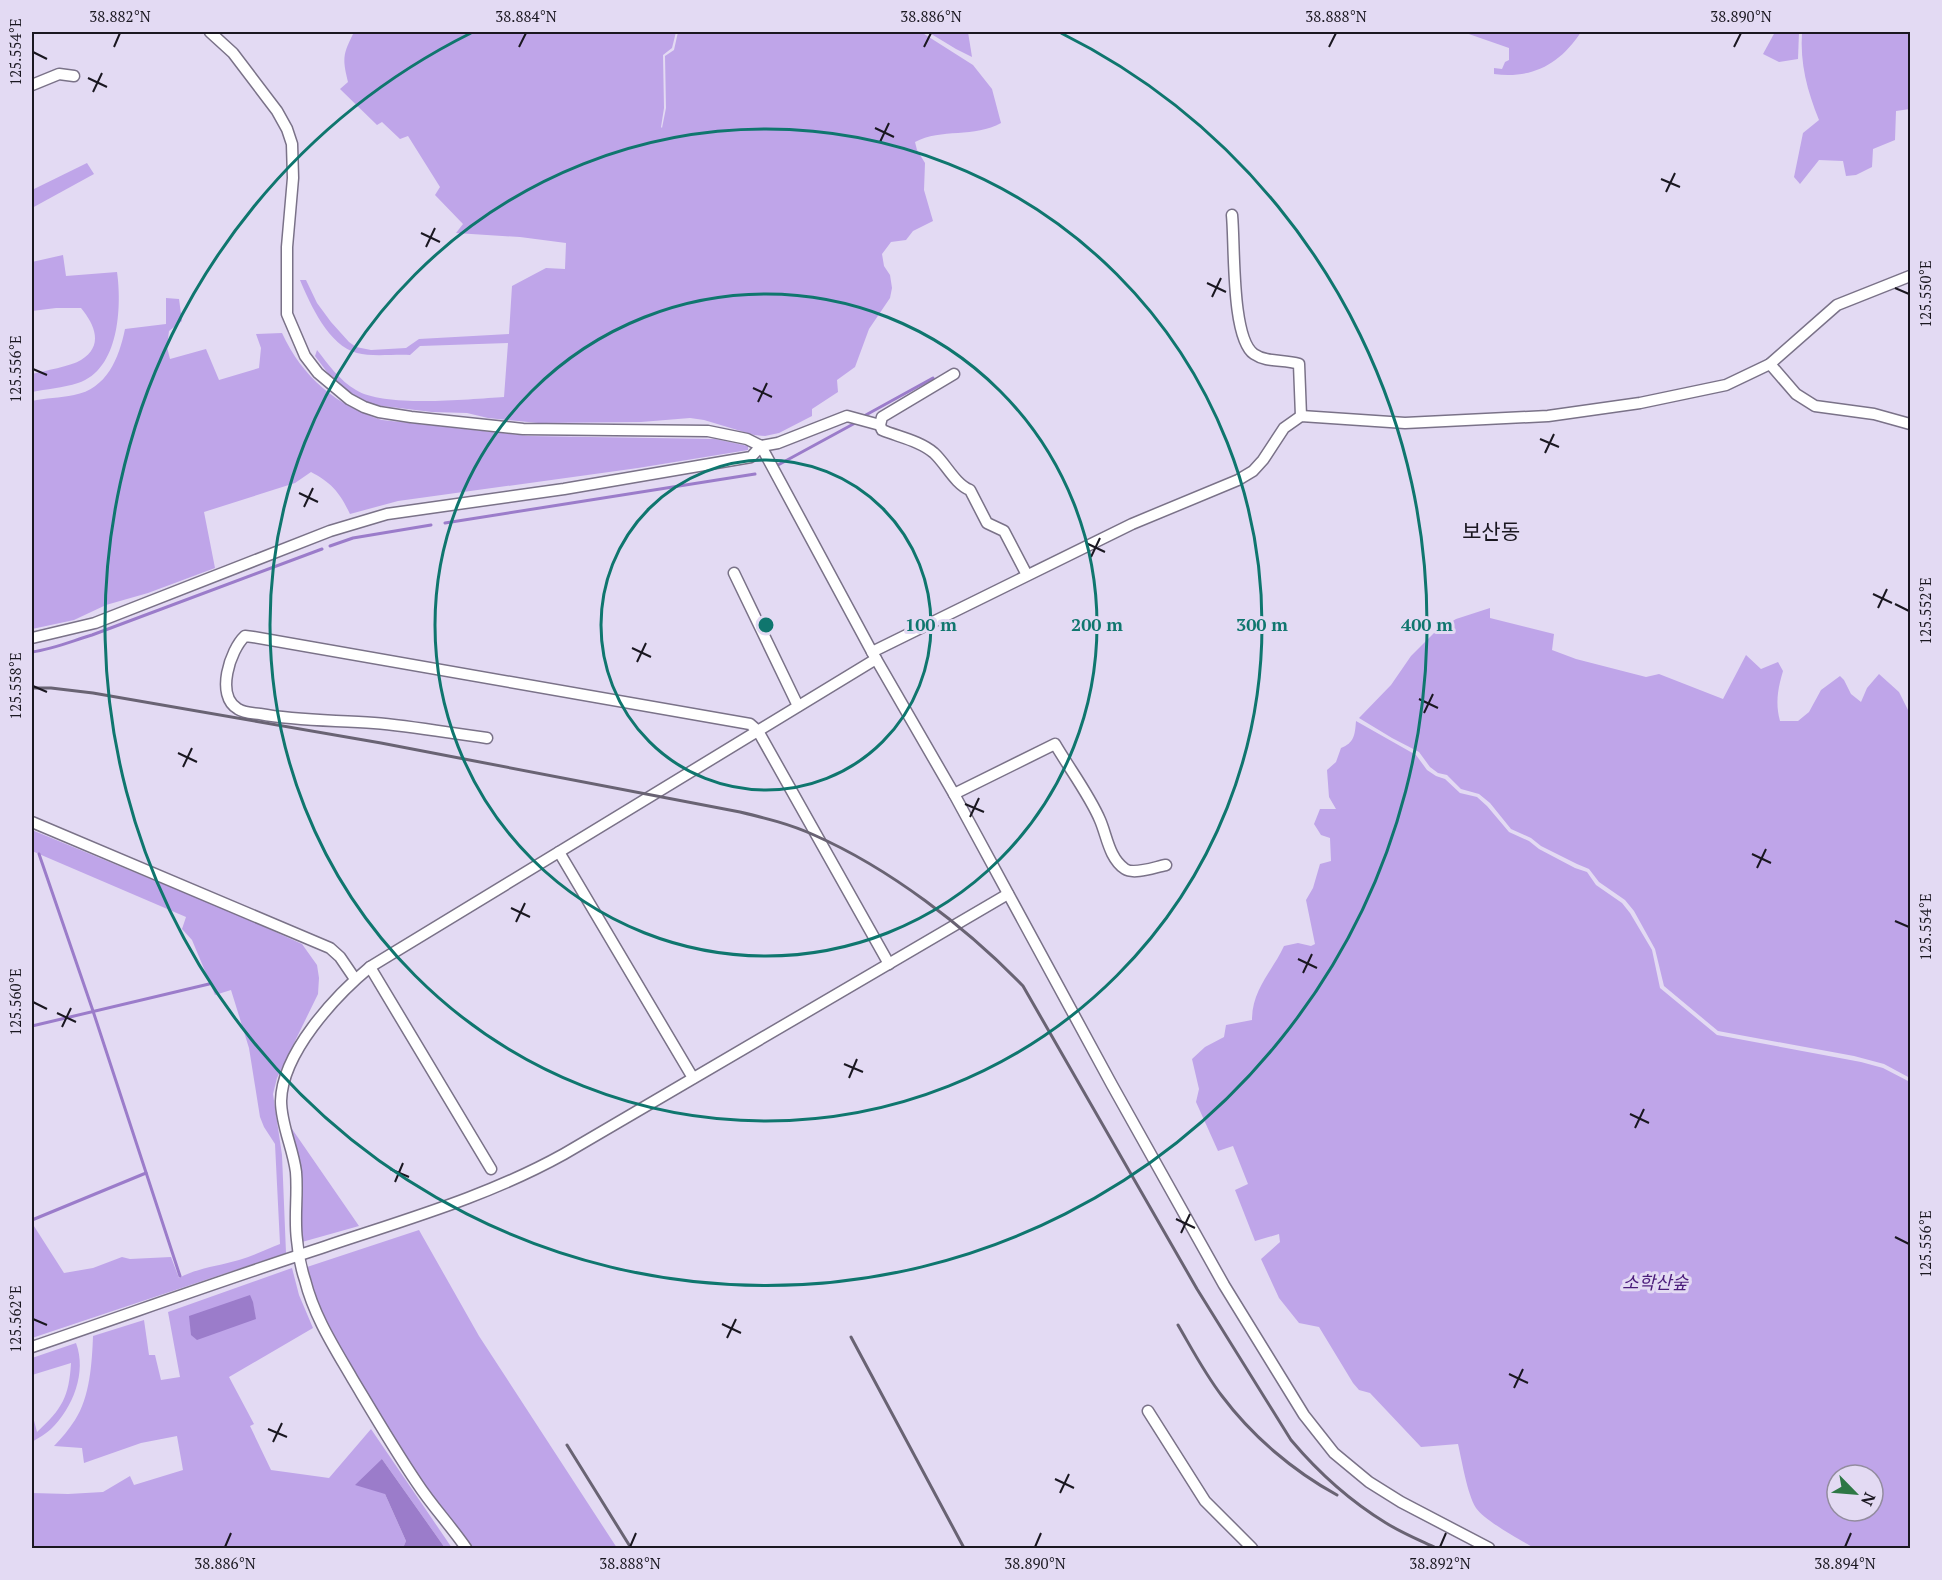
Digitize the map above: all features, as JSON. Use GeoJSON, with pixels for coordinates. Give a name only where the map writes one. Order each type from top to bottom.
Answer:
{"type":"FeatureCollection","features":[{"type":"Feature","properties":{"kind":"street"},"geometry":{"type":"LineString","coordinates":[[210,32],[234,53],[277,111],[287,129],[292,144],[293,178],[286,247],[287,314],[305,356],[318,373],[341,393],[372,410],[411,417],[523,429],[708,431],[747,440],[761,446],[778,443],[847,416],[880,424]]}},
{"type":"Feature","properties":{"kind":"street"},"geometry":{"type":"LineString","coordinates":[[32,85],[59,74],[74,76]]}},
{"type":"Feature","properties":{"kind":"street"},"geometry":{"type":"LineString","coordinates":[[1232,215],[1237,307],[1242,337],[1247,348],[1263,359],[1299,364],[1301,416]]}},
{"type":"Feature","properties":{"kind":"street"},"geometry":{"type":"LineString","coordinates":[[466,1548],[417,1485],[348,1370],[314,1308],[299,1255],[296,1238],[296,1174],[281,1100],[290,1068],[309,1034],[337,997],[355,979],[370,967],[758,731],[874,655],[1027,575],[1132,524],[1194,499],[1253,471],[1284,428],[1301,416],[1406,423],[1548,417],[1640,403],[1726,384],[1770,364],[1837,305],[1911,276]]}},
{"type":"Feature","properties":{"kind":"street"},"geometry":{"type":"LineString","coordinates":[[1770,364],[1796,394],[1815,406],[1874,414],[1911,424]]}},
{"type":"Feature","properties":{"kind":"street"},"geometry":{"type":"LineString","coordinates":[[954,374],[882,417],[880,424],[882,430],[916,442],[932,451],[944,463],[964,487],[970,490],[987,523],[1004,531],[1027,575]]}},
{"type":"Feature","properties":{"kind":"street"},"geometry":{"type":"LineString","coordinates":[[32,638],[95,623],[358,521],[417,508],[564,489],[751,457],[761,446]]}},
{"type":"Feature","properties":{"kind":"street"},"geometry":{"type":"LineString","coordinates":[[761,446],[1112,1085],[1208,1255],[1304,1415],[1334,1453],[1369,1482],[1401,1502],[1488,1548]]}},
{"type":"Feature","properties":{"kind":"street"},"geometry":{"type":"LineString","coordinates":[[734,573],[798,706]]}},
{"type":"Feature","properties":{"kind":"street"},"geometry":{"type":"LineString","coordinates":[[487,738],[376,723],[273,717],[239,711],[228,698],[226,687],[230,657],[245,636],[253,637],[750,724],[758,731],[889,964]]}},
{"type":"Feature","properties":{"kind":"street"},"geometry":{"type":"LineString","coordinates":[[954,794],[1055,744],[1100,819],[1115,858],[1126,870],[1133,871],[1166,865]]}},
{"type":"Feature","properties":{"kind":"street"},"geometry":{"type":"LineString","coordinates":[[32,822],[330,948],[340,957],[355,979]]}},
{"type":"Feature","properties":{"kind":"street"},"geometry":{"type":"LineString","coordinates":[[559,852],[693,1078]]}},
{"type":"Feature","properties":{"kind":"street"},"geometry":{"type":"LineString","coordinates":[[32,1347],[455,1203],[512,1181],[564,1154],[1008,894]]}},
{"type":"Feature","properties":{"kind":"street"},"geometry":{"type":"LineString","coordinates":[[370,967],[491,1170]]}},
{"type":"Feature","properties":{"kind":"street"},"geometry":{"type":"LineString","coordinates":[[1148,1411],[1205,1501],[1252,1548]]}},
{"type":"Feature","properties":{"kind":"green space"},"geometry":{"type":"Polygon","coordinates":[[[354,32],[676,32],[672,48],[663,55],[662,128],[666,108],[665,56],[674,50],[678,32],[921,32],[973,65],[992,89],[1001,123],[991,128],[936,135],[915,142],[925,163],[924,190],[933,221],[913,231],[906,240],[891,242],[882,254],[884,266],[890,275],[892,288],[890,298],[869,329],[855,367],[837,380],[838,392],[812,409],[812,416],[779,433],[765,436],[754,435],[690,418],[641,422],[538,423],[488,418],[467,413],[432,412],[374,405],[343,389],[315,356],[317,350],[345,382],[369,396],[406,401],[428,401],[504,397],[508,343],[420,346],[410,355],[357,353],[347,349],[329,333],[315,312],[300,280],[306,280],[317,303],[331,322],[356,347],[371,350],[406,348],[419,339],[509,334],[512,286],[546,268],[565,269],[566,243],[520,237],[456,233],[463,224],[435,195],[440,187],[408,136],[400,139],[382,122],[377,125],[340,89],[348,82],[345,56],[354,32]]]}},
{"type":"Feature","properties":{"kind":"green space"},"geometry":{"type":"Polygon","coordinates":[[[928,32],[968,32],[972,57],[956,49],[928,32]]]}},
{"type":"Feature","properties":{"kind":"green space"},"geometry":{"type":"Polygon","coordinates":[[[1463,32],[1581,32],[1555,61],[1533,71],[1508,75],[1494,74],[1494,68],[1502,69],[1505,62],[1509,60],[1509,48],[1463,32]]]}},
{"type":"Feature","properties":{"kind":"green space"},"geometry":{"type":"Polygon","coordinates":[[[1775,32],[1799,32],[1798,59],[1779,62],[1763,54],[1775,32]]]}},
{"type":"Feature","properties":{"kind":"green space"},"geometry":{"type":"Polygon","coordinates":[[[1802,32],[1910,32],[1910,109],[1896,111],[1895,140],[1873,149],[1872,167],[1856,175],[1846,176],[1843,161],[1819,160],[1800,184],[1794,177],[1803,133],[1819,120],[1805,77],[1802,32]]]}},
{"type":"Feature","properties":{"kind":"green space"},"geometry":{"type":"Polygon","coordinates":[[[87,163],[94,174],[32,208],[32,190],[87,163]]]}},
{"type":"Feature","properties":{"kind":"green space"},"geometry":{"type":"Polygon","coordinates":[[[63,255],[66,276],[117,272],[119,302],[115,336],[102,365],[92,376],[72,385],[32,392],[32,374],[81,360],[93,348],[95,342],[93,328],[81,308],[32,311],[32,262],[63,255]]]}},
{"type":"Feature","properties":{"kind":"green space"},"geometry":{"type":"Polygon","coordinates":[[[166,298],[179,299],[182,321],[169,331],[167,347],[170,359],[206,349],[219,380],[259,368],[261,348],[256,334],[282,333],[300,363],[323,388],[350,407],[382,420],[528,436],[715,439],[748,446],[748,450],[638,468],[398,501],[350,514],[335,489],[311,472],[295,483],[204,512],[215,568],[148,593],[106,605],[74,620],[32,629],[32,401],[74,395],[95,386],[110,371],[125,329],[166,324],[166,298]]]}},
{"type":"Feature","properties":{"kind":"green space"},"geometry":{"type":"Polygon","coordinates":[[[1490,608],[1490,618],[1554,634],[1552,650],[1576,659],[1646,677],[1659,674],[1723,699],[1746,655],[1761,669],[1778,662],[1783,671],[1778,696],[1780,721],[1798,721],[1809,712],[1821,690],[1840,676],[1851,694],[1861,702],[1867,688],[1879,674],[1899,692],[1910,714],[1910,1078],[1884,1064],[1854,1056],[1718,1031],[1664,986],[1655,949],[1634,911],[1625,900],[1599,882],[1589,869],[1511,829],[1490,803],[1479,794],[1461,789],[1447,775],[1438,773],[1430,767],[1419,752],[1359,718],[1391,685],[1411,656],[1435,632],[1456,619],[1490,608]]]}},
{"type":"Feature","properties":{"kind":"green space","name":"소학산숲"},"geometry":{"type":"Polygon","coordinates":[[[1356,721],[1416,755],[1427,770],[1445,779],[1460,793],[1477,797],[1509,832],[1575,868],[1587,872],[1596,885],[1622,903],[1630,913],[1652,950],[1660,988],[1717,1035],[1861,1062],[1883,1068],[1910,1082],[1910,1548],[1534,1548],[1494,1524],[1476,1508],[1467,1486],[1458,1444],[1421,1447],[1370,1393],[1359,1390],[1353,1383],[1319,1327],[1299,1323],[1279,1298],[1261,1259],[1280,1242],[1279,1234],[1255,1241],[1235,1190],[1248,1184],[1233,1146],[1218,1151],[1196,1102],[1199,1089],[1192,1059],[1205,1047],[1224,1037],[1226,1025],[1252,1020],[1255,999],[1284,946],[1298,943],[1311,946],[1315,944],[1306,900],[1313,888],[1320,864],[1331,861],[1330,838],[1321,835],[1314,824],[1320,809],[1336,809],[1329,797],[1327,770],[1336,762],[1341,748],[1351,741],[1356,721]]]}},
{"type":"Feature","properties":{"kind":"green space"},"geometry":{"type":"Polygon","coordinates":[[[32,830],[238,915],[302,944],[317,965],[319,978],[318,994],[277,1078],[273,1094],[282,1155],[286,1253],[32,1338],[32,1223],[64,1273],[93,1268],[122,1257],[130,1259],[171,1257],[179,1278],[280,1244],[275,1144],[260,1117],[249,1048],[231,990],[215,995],[192,940],[182,929],[186,917],[32,851],[32,830]]]}},
{"type":"Feature","properties":{"kind":"green space"},"geometry":{"type":"Polygon","coordinates":[[[281,1113],[359,1226],[302,1242],[300,1203],[281,1113]]]}},
{"type":"Feature","properties":{"kind":"green space"},"geometry":{"type":"Polygon","coordinates":[[[419,1230],[479,1336],[617,1548],[470,1548],[420,1479],[379,1416],[328,1326],[307,1267],[419,1230]]]}},
{"type":"Feature","properties":{"kind":"green space"},"geometry":{"type":"Polygon","coordinates":[[[292,1268],[299,1295],[313,1328],[229,1377],[254,1424],[250,1426],[271,1470],[329,1478],[371,1429],[452,1548],[445,1548],[382,1459],[385,1494],[406,1541],[403,1548],[32,1548],[32,1493],[103,1492],[130,1476],[134,1485],[183,1470],[177,1436],[141,1443],[84,1463],[82,1448],[54,1446],[75,1420],[84,1401],[91,1368],[93,1336],[144,1320],[149,1355],[155,1355],[161,1380],[180,1377],[168,1312],[292,1268]]]}},
{"type":"Feature","properties":{"kind":"green space"},"geometry":{"type":"Polygon","coordinates":[[[76,1343],[80,1366],[76,1389],[66,1411],[59,1420],[51,1429],[32,1442],[32,1413],[37,1432],[63,1402],[71,1363],[32,1375],[32,1358],[76,1343]]]}},
{"type":"Feature","properties":{"kind":"shaded area"},"geometry":{"type":"Polygon","coordinates":[[[250,1295],[256,1319],[197,1340],[191,1335],[189,1316],[250,1295]]]}},
{"type":"Feature","properties":{"kind":"shaded area"},"geometry":{"type":"Polygon","coordinates":[[[382,1459],[445,1548],[403,1548],[406,1541],[385,1494],[355,1485],[382,1459]]]}},
{"type":"Feature","properties":{"kind":"waterway"},"geometry":{"type":"LineString","coordinates":[[864,416],[933,378]]}},
{"type":"Feature","properties":{"kind":"waterway"},"geometry":{"type":"LineString","coordinates":[[778,465],[857,422]]}},
{"type":"Feature","properties":{"kind":"waterway"},"geometry":{"type":"LineString","coordinates":[[445,523],[755,474]]}},
{"type":"Feature","properties":{"kind":"waterway"},"geometry":{"type":"LineString","coordinates":[[330,546],[353,538],[431,525]]}},
{"type":"Feature","properties":{"kind":"waterway"},"geometry":{"type":"LineString","coordinates":[[32,652],[92,635],[322,549]]}},
{"type":"Feature","properties":{"kind":"waterway"},"geometry":{"type":"LineString","coordinates":[[39,854],[180,1276]]}},
{"type":"Feature","properties":{"kind":"waterway"},"geometry":{"type":"LineString","coordinates":[[32,1026],[209,984]]}},
{"type":"Feature","properties":{"kind":"waterway"},"geometry":{"type":"LineString","coordinates":[[32,1220],[146,1173]]}},
{"type":"Feature","properties":{"kind":"railway"},"geometry":{"type":"LineString","coordinates":[[32,688],[93,693],[381,743],[740,812],[805,831],[870,864],[952,921],[1023,986],[1197,1289],[1291,1440],[1323,1475],[1347,1496],[1392,1527],[1436,1548]]}},
{"type":"Feature","properties":{"kind":"railway"},"geometry":{"type":"LineString","coordinates":[[1178,1325],[1216,1388],[1246,1425],[1289,1464],[1337,1495]]}},
{"type":"Feature","properties":{"kind":"railway"},"geometry":{"type":"LineString","coordinates":[[851,1337],[964,1548]]}},
{"type":"Feature","properties":{"kind":"railway"},"geometry":{"type":"LineString","coordinates":[[567,1445],[631,1548]]}},
{"type":"Feature","properties":{"kind":"district","name":"보산동"},"geometry":{"type":"Point","coordinates":[1491,531]}}]}
